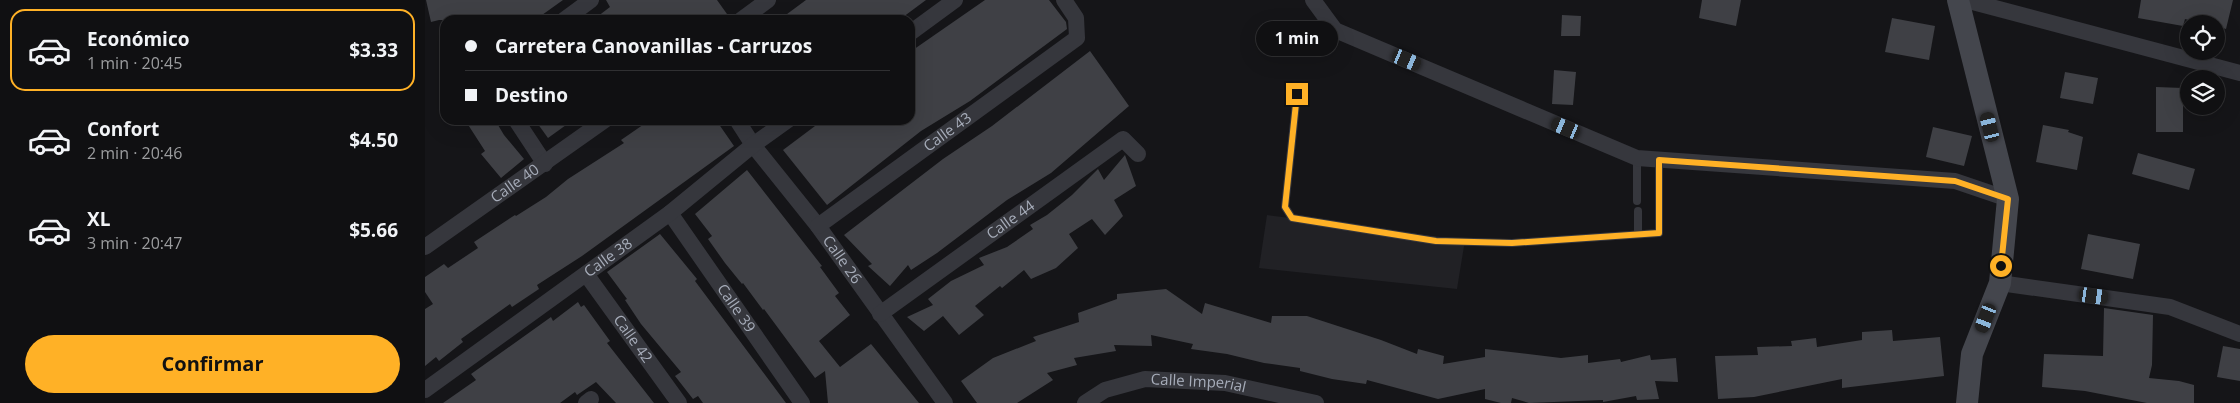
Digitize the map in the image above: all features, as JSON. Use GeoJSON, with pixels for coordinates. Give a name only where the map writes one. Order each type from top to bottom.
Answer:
{"type":"FeatureCollection","features":[{"type":"Feature","properties":{"kind":"street"},"geometry":{"type":"LineString","coordinates":[[571,15],[591,0]]}},
{"type":"Feature","properties":{"kind":"street"},"geometry":{"type":"LineString","coordinates":[[748,15],[768,0]]}},
{"type":"Feature","properties":{"kind":"street"},"geometry":{"type":"LineString","coordinates":[[915,28],[955,0]]}},
{"type":"Feature","properties":{"kind":"street","name":"Calle 43"},"geometry":{"type":"LineString","coordinates":[[818,226],[1077,38],[1076,18],[1064,0]]}},
{"type":"Feature","properties":{"kind":"street"},"geometry":{"type":"LineString","coordinates":[[1313,0],[1335,30],[1637,158],[1955,181],[2008,199]]}},
{"type":"Feature","properties":{"kind":"street"},"geometry":{"type":"LineString","coordinates":[[1958,0],[2008,199],[2000,283],[1972,354],[1967,403]]}},
{"type":"Feature","properties":{"kind":"street"},"geometry":{"type":"LineString","coordinates":[[1965,0],[2240,73]]}},
{"type":"Feature","properties":{"kind":"street"},"geometry":{"type":"LineString","coordinates":[[519,125],[545,164]]}},
{"type":"Feature","properties":{"kind":"street","name":"Calle 40"},"geometry":{"type":"LineString","coordinates":[[425,247],[598,125]]}},
{"type":"Feature","properties":{"kind":"street","name":"Calle 26"},"geometry":{"type":"LineString","coordinates":[[740,125],[753,145],[818,226],[945,403]]}},
{"type":"Feature","properties":{"kind":"street","name":"Calle 38"},"geometry":{"type":"LineString","coordinates":[[425,390],[670,214],[753,145],[781,125]]}},
{"type":"Feature","properties":{"kind":"street","name":"Calle 44"},"geometry":{"type":"LineString","coordinates":[[880,314],[1123,139],[1138,154]]}},
{"type":"Feature","properties":{"kind":"street","name":"Calle 39"},"geometry":{"type":"LineString","coordinates":[[670,214],[802,403]]}},
{"type":"Feature","properties":{"kind":"street","name":"Calle 42"},"geometry":{"type":"LineString","coordinates":[[586,274],[679,403]]}},
{"type":"Feature","properties":{"kind":"street"},"geometry":{"type":"LineString","coordinates":[[2000,283],[2170,307],[2240,334]]}},
{"type":"Feature","properties":{"kind":"street","name":"Calle Imperial"},"geometry":{"type":"LineString","coordinates":[[1085,403],[1105,390],[1145,378],[1225,383],[1316,403]]}},
{"type":"Feature","properties":{"kind":"lane"},"geometry":{"type":"LineString","coordinates":[[1297,94],[1285,207],[1292,218],[1436,241],[1512,243],[1659,233],[1659,160]]}},
{"type":"Feature","properties":{"kind":"lane"},"geometry":{"type":"LineString","coordinates":[[1637,158],[1637,201]]}},
{"type":"Feature","properties":{"kind":"lane"},"geometry":{"type":"LineString","coordinates":[[1638,211],[1638,234]]}},
{"type":"Feature","properties":{"kind":"shaded area"},"geometry":{"type":"Polygon","coordinates":[[[1267,215],[1465,240],[1457,289],[1259,268],[1267,215]]]}},
{"type":"Feature","properties":{"kind":"building"},"geometry":{"type":"Polygon","coordinates":[[[426,0],[563,0],[542,15],[440,15],[440,20],[431,22],[426,0]]]}},
{"type":"Feature","properties":{"kind":"building"},"geometry":{"type":"Polygon","coordinates":[[[606,0],[717,0],[727,14],[600,15],[610,7],[606,0]]]}},
{"type":"Feature","properties":{"kind":"building"},"geometry":{"type":"Polygon","coordinates":[[[806,0],[926,0],[906,15],[786,15],[806,0]]]}},
{"type":"Feature","properties":{"kind":"building"},"geometry":{"type":"Polygon","coordinates":[[[985,0],[1049,0],[1066,22],[1067,29],[970,101],[921,131],[827,205],[783,150],[816,125],[915,125],[915,49],[985,0]]]}},
{"type":"Feature","properties":{"kind":"building"},"geometry":{"type":"Polygon","coordinates":[[[1702,0],[1741,0],[1736,26],[1699,18],[1702,0]]]}},
{"type":"Feature","properties":{"kind":"building"},"geometry":{"type":"Polygon","coordinates":[[[2141,0],[2233,0],[2226,29],[2225,15],[2180,15],[2180,25],[2138,18],[2141,0]]]}},
{"type":"Feature","properties":{"kind":"building"},"geometry":{"type":"Polygon","coordinates":[[[1562,15],[1581,16],[1580,36],[1561,36],[1562,15]]]}},
{"type":"Feature","properties":{"kind":"building"},"geometry":{"type":"Polygon","coordinates":[[[1892,18],[1935,26],[1929,60],[1885,52],[1892,18]]]}},
{"type":"Feature","properties":{"kind":"building"},"geometry":{"type":"Polygon","coordinates":[[[1090,51],[1129,106],[1051,173],[1007,200],[937,253],[911,270],[908,265],[890,286],[868,266],[872,264],[844,235],[943,159],[992,126],[1090,51]]]}},
{"type":"Feature","properties":{"kind":"building"},"geometry":{"type":"Polygon","coordinates":[[[1554,70],[1576,72],[1573,105],[1552,104],[1554,70]]]}},
{"type":"Feature","properties":{"kind":"building"},"geometry":{"type":"Polygon","coordinates":[[[2065,72],[2098,78],[2093,104],[2060,98],[2065,72]]]}},
{"type":"Feature","properties":{"kind":"building"},"geometry":{"type":"Polygon","coordinates":[[[2156,87],[2180,88],[2180,115],[2183,115],[2183,132],[2156,132],[2156,87]]]}},
{"type":"Feature","properties":{"kind":"building"},"geometry":{"type":"Polygon","coordinates":[[[468,125],[498,125],[524,159],[501,178],[481,154],[485,151],[468,125]]]}},
{"type":"Feature","properties":{"kind":"building"},"geometry":{"type":"Polygon","coordinates":[[[539,125],[566,125],[548,138],[539,125]]]}},
{"type":"Feature","properties":{"kind":"building"},"geometry":{"type":"Polygon","coordinates":[[[643,125],[719,125],[734,146],[582,256],[537,285],[539,289],[512,307],[510,304],[461,339],[463,342],[439,361],[436,357],[425,366],[425,309],[433,304],[425,292],[425,277],[444,264],[448,268],[478,248],[474,242],[546,197],[568,179],[624,143],[621,140],[643,125]]]}},
{"type":"Feature","properties":{"kind":"building"},"geometry":{"type":"Polygon","coordinates":[[[2043,125],[2069,130],[2068,132],[2083,137],[2077,170],[2036,162],[2043,125]]]}},
{"type":"Feature","properties":{"kind":"building"},"geometry":{"type":"Polygon","coordinates":[[[1933,127],[1972,136],[1964,166],[1926,157],[1933,127]]]}},
{"type":"Feature","properties":{"kind":"building"},"geometry":{"type":"Polygon","coordinates":[[[2138,153],[2195,169],[2189,190],[2132,174],[2138,153]]]}},
{"type":"Feature","properties":{"kind":"building"},"geometry":{"type":"Polygon","coordinates":[[[1125,155],[1136,186],[1114,200],[1123,216],[1105,235],[1092,219],[1069,234],[1078,248],[1056,268],[1031,279],[1024,270],[1002,288],[1000,286],[975,306],[984,315],[959,335],[943,316],[924,331],[907,317],[933,305],[928,299],[951,281],[984,265],[979,258],[1007,247],[1033,229],[1030,225],[1047,215],[1072,195],[1098,169],[1104,180],[1125,155]]]}},
{"type":"Feature","properties":{"kind":"building"},"geometry":{"type":"Polygon","coordinates":[[[747,170],[822,266],[820,267],[839,293],[835,296],[850,315],[819,341],[840,367],[871,344],[919,403],[828,403],[825,371],[815,378],[764,309],[725,263],[708,239],[712,236],[695,214],[747,170]]]}},
{"type":"Feature","properties":{"kind":"building"},"geometry":{"type":"Polygon","coordinates":[[[660,234],[697,279],[695,281],[786,403],[703,403],[698,396],[693,399],[675,376],[681,372],[641,324],[625,300],[627,299],[607,272],[660,234]]]}},
{"type":"Feature","properties":{"kind":"building"},"geometry":{"type":"Polygon","coordinates":[[[2088,234],[2140,244],[2133,279],[2081,269],[2088,234]]]}},
{"type":"Feature","properties":{"kind":"building"},"geometry":{"type":"Polygon","coordinates":[[[1166,289],[1202,314],[1205,303],[1271,323],[1272,316],[1307,316],[1417,354],[1418,349],[1444,356],[1443,364],[1485,357],[1485,349],[1561,358],[1588,355],[1588,363],[1620,359],[1621,362],[1650,355],[1651,360],[1676,358],[1678,382],[1655,381],[1659,399],[1637,400],[1636,396],[1603,402],[1603,400],[1529,403],[1512,398],[1511,403],[1501,403],[1485,399],[1485,389],[1438,399],[1367,380],[1366,384],[1332,379],[1300,371],[1300,368],[1191,349],[1193,344],[1151,335],[1152,346],[1114,345],[1116,351],[1074,358],[1077,365],[1047,373],[1053,380],[1017,403],[977,403],[961,381],[993,358],[1036,341],[1033,337],[1079,322],[1078,313],[1117,299],[1117,294],[1166,289]]]}},
{"type":"Feature","properties":{"kind":"building"},"geometry":{"type":"Polygon","coordinates":[[[578,302],[581,307],[584,305],[610,341],[607,343],[654,403],[616,403],[596,382],[577,395],[575,392],[560,403],[443,403],[476,380],[471,374],[551,317],[553,321],[578,302]]]}},
{"type":"Feature","properties":{"kind":"building"},"geometry":{"type":"Polygon","coordinates":[[[2104,308],[2153,315],[2152,365],[2149,378],[2179,381],[2194,385],[2194,403],[2147,403],[2085,391],[2042,387],[2044,354],[2103,356],[2104,308]]]}},
{"type":"Feature","properties":{"kind":"building"},"geometry":{"type":"Polygon","coordinates":[[[1892,330],[1893,341],[1940,337],[1944,376],[1842,388],[1842,379],[1754,397],[1718,399],[1715,356],[1758,355],[1757,347],[1792,346],[1791,341],[1816,338],[1817,347],[1862,340],[1862,332],[1892,330]]]}},
{"type":"Feature","properties":{"kind":"building"},"geometry":{"type":"Polygon","coordinates":[[[2223,346],[2240,349],[2240,381],[2217,377],[2223,346]]]}},
{"type":"Feature","properties":{"kind":"route"},"geometry":{"type":"LineString","coordinates":[[1297,94],[1285,207],[1292,218],[1436,241],[1512,243],[1578,237],[1659,233],[1659,160],[1955,181],[2008,199],[2001,266]]}}]}
